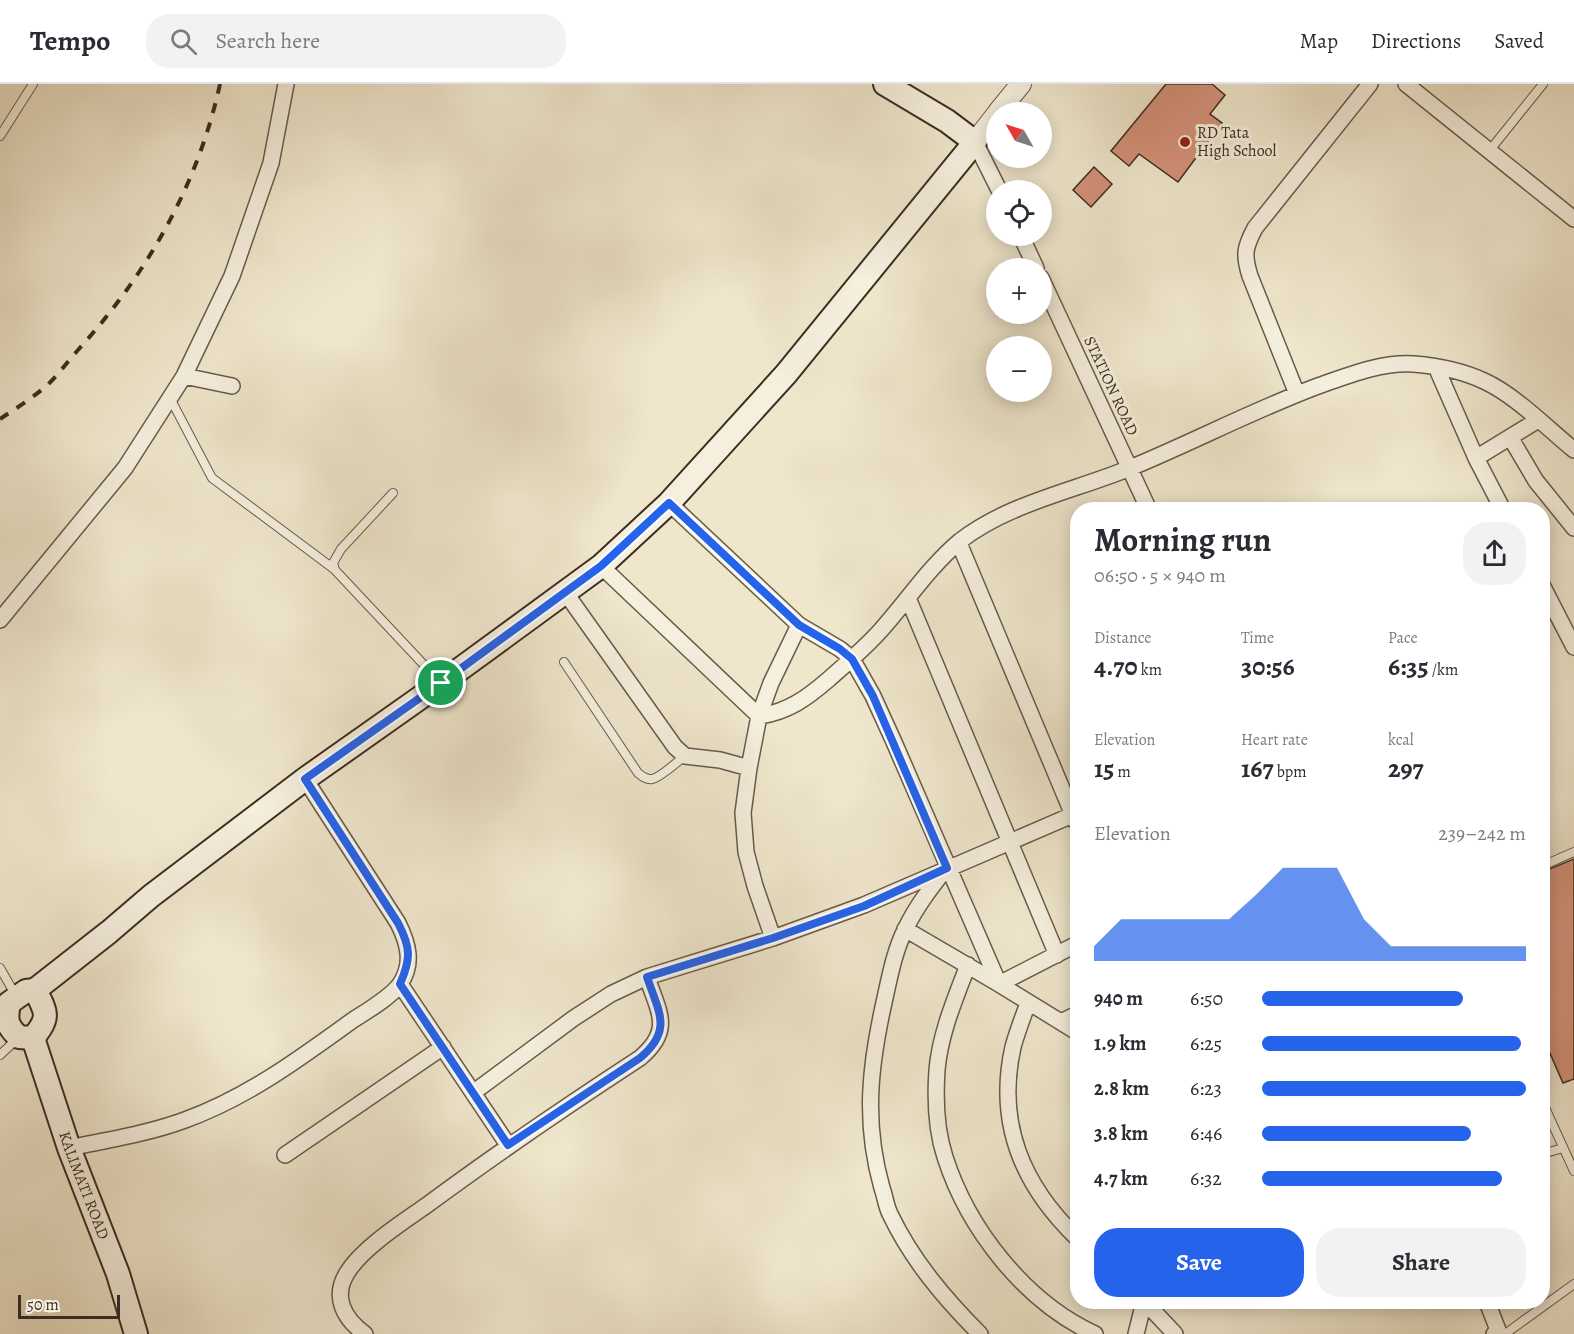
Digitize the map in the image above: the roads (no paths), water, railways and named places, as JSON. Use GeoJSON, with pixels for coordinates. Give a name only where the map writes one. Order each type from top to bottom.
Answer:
{"type":"FeatureCollection","features":[{"type":"Feature","properties":{"kind":"main road"},"geometry":{"type":"LineString","coordinates":[[26,993],[45,1014],[45,1024],[26,1037],[11,1030],[7,1016],[9,1003],[109,932],[151,896],[305,779],[601,566],[669,503],[786,374],[975,142],[947,121],[885,84]]}},
{"type":"Feature","properties":{"kind":"main road","name":"KALIMATI ROAD"},"geometry":{"type":"LineString","coordinates":[[26,1037],[118,1274],[136,1334]]}},
{"type":"Feature","properties":{"kind":"street"},"geometry":{"type":"LineString","coordinates":[[0,620],[125,468],[184,376],[232,276],[271,163],[286,84]]}},
{"type":"Feature","properties":{"kind":"street"},"geometry":{"type":"LineString","coordinates":[[1007,102],[1021,84]]}},
{"type":"Feature","properties":{"kind":"street"},"geometry":{"type":"LineString","coordinates":[[1297,394],[1245,262],[1245,247],[1255,228],[1370,84]]}},
{"type":"Feature","properties":{"kind":"street"},"geometry":{"type":"LineString","coordinates":[[1406,84],[1574,219]]}},
{"type":"Feature","properties":{"kind":"street"},"geometry":{"type":"LineString","coordinates":[[986,128],[975,142],[994,180]]}},
{"type":"Feature","properties":{"kind":"street","name":"STATION ROAD"},"geometry":{"type":"LineString","coordinates":[[1052,301],[1145,502]]}},
{"type":"Feature","properties":{"kind":"street"},"geometry":{"type":"LineString","coordinates":[[759,716],[776,713],[796,705],[852,659],[959,543],[978,529],[1016,509],[1130,468],[1297,394],[1350,374],[1383,365],[1412,364],[1436,367],[1485,381],[1512,398],[1574,450]]}},
{"type":"Feature","properties":{"kind":"street"},"geometry":{"type":"LineString","coordinates":[[1436,367],[1476,458],[1499,502]]}},
{"type":"Feature","properties":{"kind":"street"},"geometry":{"type":"LineString","coordinates":[[184,376],[232,386]]}},
{"type":"Feature","properties":{"kind":"street"},"geometry":{"type":"LineString","coordinates":[[1476,458],[1538,420]]}},
{"type":"Feature","properties":{"kind":"street"},"geometry":{"type":"LineString","coordinates":[[1510,437],[1536,481],[1574,528]]}},
{"type":"Feature","properties":{"kind":"street"},"geometry":{"type":"LineString","coordinates":[[669,503],[799,625],[840,649],[852,659],[873,696],[999,984]]}},
{"type":"Feature","properties":{"kind":"street"},"geometry":{"type":"LineString","coordinates":[[959,543],[1070,803]]}},
{"type":"Feature","properties":{"kind":"street"},"geometry":{"type":"LineString","coordinates":[[601,566],[759,716]]}},
{"type":"Feature","properties":{"kind":"street"},"geometry":{"type":"LineString","coordinates":[[565,592],[675,747],[685,756],[720,760],[749,768]]}},
{"type":"Feature","properties":{"kind":"street"},"geometry":{"type":"LineString","coordinates":[[908,598],[1057,955]]}},
{"type":"Feature","properties":{"kind":"street"},"geometry":{"type":"LineString","coordinates":[[1550,600],[1574,647]]}},
{"type":"Feature","properties":{"kind":"street"},"geometry":{"type":"LineString","coordinates":[[773,938],[746,852],[743,813],[759,716],[771,683],[799,625]]}},
{"type":"Feature","properties":{"kind":"street"},"geometry":{"type":"LineString","coordinates":[[69,1148],[130,1136],[183,1121],[234,1100],[287,1068],[380,1002],[400,984],[409,953],[407,939],[305,779]]}},
{"type":"Feature","properties":{"kind":"street"},"geometry":{"type":"LineString","coordinates":[[474,1092],[574,1018],[611,994],[647,977],[773,938],[864,906],[947,868],[1070,819]]}},
{"type":"Feature","properties":{"kind":"street"},"geometry":{"type":"LineString","coordinates":[[947,868],[921,902],[905,929],[889,979],[878,1030],[869,1101],[874,1160],[889,1212],[915,1259],[953,1307],[980,1334]]}},
{"type":"Feature","properties":{"kind":"street"},"geometry":{"type":"LineString","coordinates":[[905,929],[1070,1028]]}},
{"type":"Feature","properties":{"kind":"street"},"geometry":{"type":"LineString","coordinates":[[999,984],[1070,948]]}},
{"type":"Feature","properties":{"kind":"street"},"geometry":{"type":"LineString","coordinates":[[968,965],[948,1020],[937,1068],[937,1111],[945,1156],[967,1208],[992,1248],[1009,1269],[1050,1306],[1095,1334]]}},
{"type":"Feature","properties":{"kind":"street"},"geometry":{"type":"LineString","coordinates":[[365,1334],[344,1314],[339,1293],[347,1272],[367,1251],[396,1228],[508,1145],[640,1058],[654,1046],[659,1034],[661,1019],[647,977]]}},
{"type":"Feature","properties":{"kind":"street"},"geometry":{"type":"LineString","coordinates":[[400,984],[508,1145]]}},
{"type":"Feature","properties":{"kind":"street"},"geometry":{"type":"LineString","coordinates":[[1028,1003],[1013,1047],[1008,1091],[1011,1130],[1024,1171],[1044,1201],[1070,1230]]}},
{"type":"Feature","properties":{"kind":"street"},"geometry":{"type":"LineString","coordinates":[[1061,1022],[1070,1018]]}},
{"type":"Feature","properties":{"kind":"street"},"geometry":{"type":"LineString","coordinates":[[285,1155],[442,1047]]}},
{"type":"Feature","properties":{"kind":"street"},"geometry":{"type":"LineString","coordinates":[[1136,1334],[1142,1309]]}},
{"type":"Feature","properties":{"kind":"street"},"geometry":{"type":"LineString","coordinates":[[1151,1309],[1175,1334]]}},
{"type":"Feature","properties":{"kind":"street"},"geometry":{"type":"LineString","coordinates":[[1490,1309],[1499,1333]]}},
{"type":"Feature","properties":{"kind":"lane"},"geometry":{"type":"LineString","coordinates":[[0,136],[33,84]]}},
{"type":"Feature","properties":{"kind":"lane"},"geometry":{"type":"LineString","coordinates":[[1490,150],[1544,84]]}},
{"type":"Feature","properties":{"kind":"lane"},"geometry":{"type":"LineString","coordinates":[[170,398],[212,478],[335,570],[441,683]]}},
{"type":"Feature","properties":{"kind":"lane"},"geometry":{"type":"LineString","coordinates":[[335,570],[333,563],[336,555],[393,493]]}},
{"type":"Feature","properties":{"kind":"lane"},"geometry":{"type":"LineString","coordinates":[[564,663],[638,773],[645,778],[652,779],[685,756]]}},
{"type":"Feature","properties":{"kind":"lane"},"geometry":{"type":"LineString","coordinates":[[1550,862],[1574,852]]}},
{"type":"Feature","properties":{"kind":"lane"},"geometry":{"type":"LineString","coordinates":[[0,968],[26,993]]}},
{"type":"Feature","properties":{"kind":"lane"},"geometry":{"type":"LineString","coordinates":[[0,1055],[26,1037]]}},
{"type":"Feature","properties":{"kind":"lane"},"geometry":{"type":"LineString","coordinates":[[1550,1119],[1574,1171]]}},
{"type":"Feature","properties":{"kind":"lane"},"geometry":{"type":"LineString","coordinates":[[1550,1152],[1563,1148]]}},
{"type":"Feature","properties":{"kind":"lane"},"geometry":{"type":"LineString","coordinates":[[1550,1300],[1574,1284]]}},
{"type":"Feature","properties":{"kind":"lane"},"geometry":{"type":"LineString","coordinates":[[1499,1333],[1536,1309]]}},
{"type":"Feature","properties":{"kind":"railway"},"geometry":{"type":"LineString","coordinates":[[0,419],[54,379],[126,291],[167,226],[184,193],[210,121],[220,84]]}},
{"type":"Feature","properties":{"kind":"place","name":"RD Tata High School"},"geometry":{"type":"Point","coordinates":[1185,142]}}]}
